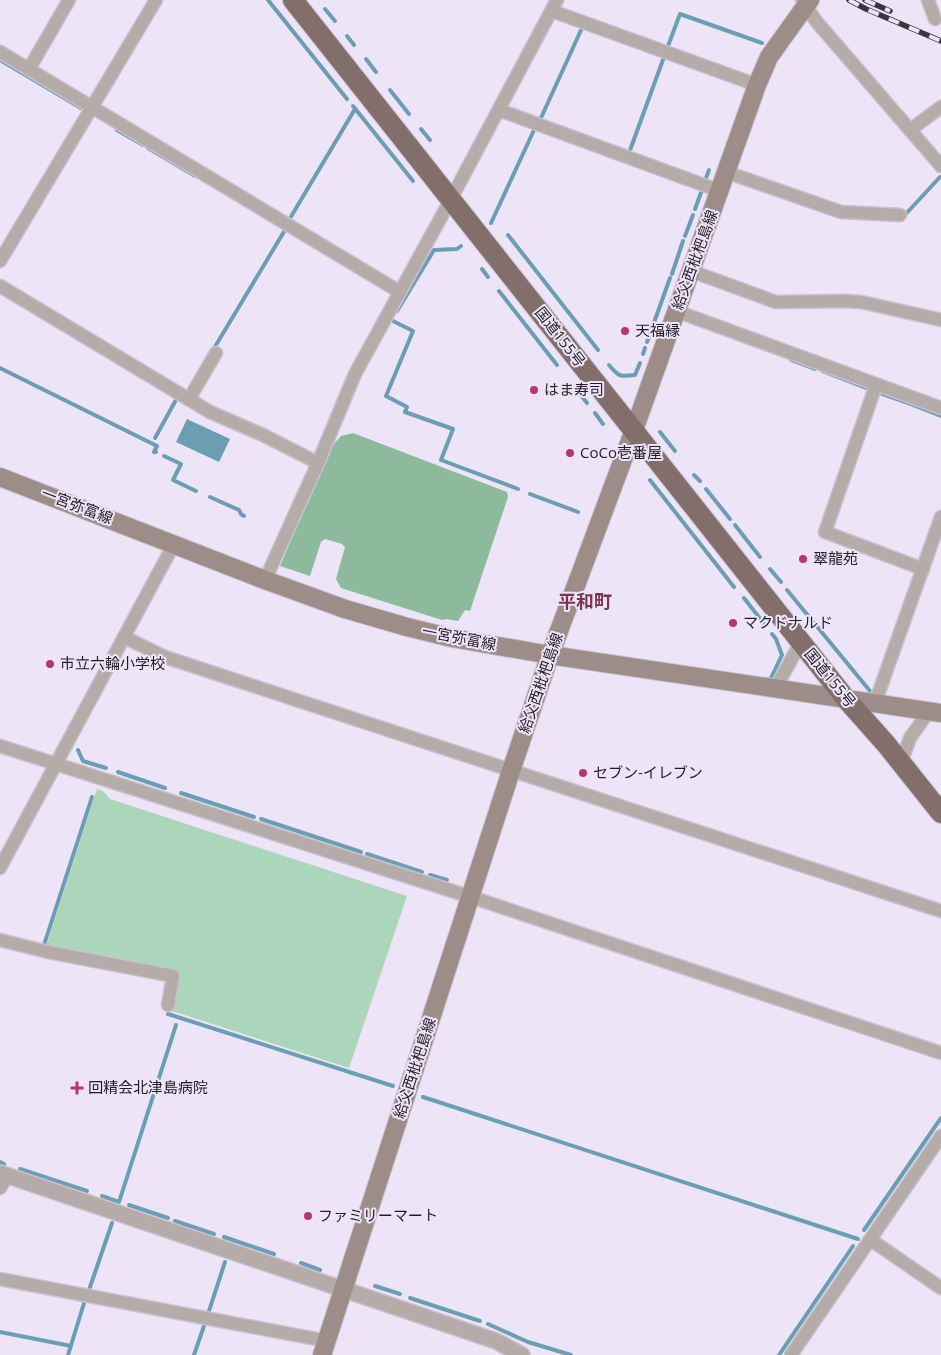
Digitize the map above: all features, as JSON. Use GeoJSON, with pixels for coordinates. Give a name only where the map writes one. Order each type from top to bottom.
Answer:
{"type":"FeatureCollection","features":[{"type":"Feature","properties":{"kind":"highway","name":"国道155号"},"geometry":{"type":"LineString","coordinates":[[293,0],[846,699],[901,762],[941,814]]}},
{"type":"Feature","properties":{"kind":"main road","name":"給父西枇杷島線"},"geometry":{"type":"LineString","coordinates":[[324,1348],[550,655],[634,430],[758,85],[769,57],[806,2]]}},
{"type":"Feature","properties":{"kind":"main road","name":"一宮弥富線"},"geometry":{"type":"LineString","coordinates":[[0,477],[265,580],[407,627],[452,638],[550,655],[935,712]]}},
{"type":"Feature","properties":{"kind":"street"},"geometry":{"type":"LineString","coordinates":[[28,69],[69,0]]}},
{"type":"Feature","properties":{"kind":"street"},"geometry":{"type":"LineString","coordinates":[[0,261],[156,0]]}},
{"type":"Feature","properties":{"kind":"street"},"geometry":{"type":"LineString","coordinates":[[928,0],[935,19]]}},
{"type":"Feature","properties":{"kind":"street"},"geometry":{"type":"LineString","coordinates":[[806,2],[941,166]]}},
{"type":"Feature","properties":{"kind":"street"},"geometry":{"type":"LineString","coordinates":[[265,580],[318,463],[355,374],[555,5],[758,85]]}},
{"type":"Feature","properties":{"kind":"street"},"geometry":{"type":"LineString","coordinates":[[0,52],[400,292]]}},
{"type":"Feature","properties":{"kind":"street"},"geometry":{"type":"LineString","coordinates":[[910,130],[941,107]]}},
{"type":"Feature","properties":{"kind":"street"},"geometry":{"type":"LineString","coordinates":[[499,110],[720,191]]}},
{"type":"Feature","properties":{"kind":"street"},"geometry":{"type":"LineString","coordinates":[[726,172],[841,212],[900,215]]}},
{"type":"Feature","properties":{"kind":"street"},"geometry":{"type":"LineString","coordinates":[[691,271],[776,302],[844,300],[941,320]]}},
{"type":"Feature","properties":{"kind":"street"},"geometry":{"type":"LineString","coordinates":[[0,286],[210,412],[318,463]]}},
{"type":"Feature","properties":{"kind":"street"},"geometry":{"type":"LineString","coordinates":[[676,311],[941,408]]}},
{"type":"Feature","properties":{"kind":"street"},"geometry":{"type":"LineString","coordinates":[[189,400],[216,353]]}},
{"type":"Feature","properties":{"kind":"street"},"geometry":{"type":"LineString","coordinates":[[876,385],[825,532],[923,569]]}},
{"type":"Feature","properties":{"kind":"street"},"geometry":{"type":"LineString","coordinates":[[874,704],[923,569],[935,554],[941,517]]}},
{"type":"Feature","properties":{"kind":"street"},"geometry":{"type":"LineString","coordinates":[[0,868],[174,544]]}},
{"type":"Feature","properties":{"kind":"street"},"geometry":{"type":"LineString","coordinates":[[124,637],[165,657],[941,911]]}},
{"type":"Feature","properties":{"kind":"street"},"geometry":{"type":"LineString","coordinates":[[775,689],[801,642]]}},
{"type":"Feature","properties":{"kind":"street"},"geometry":{"type":"LineString","coordinates":[[901,762],[910,738],[935,712]]}},
{"type":"Feature","properties":{"kind":"street"},"geometry":{"type":"LineString","coordinates":[[0,746],[941,1053]]}},
{"type":"Feature","properties":{"kind":"street"},"geometry":{"type":"LineString","coordinates":[[0,940],[48,952],[172,976],[168,1005]]}},
{"type":"Feature","properties":{"kind":"street"},"geometry":{"type":"LineString","coordinates":[[791,1355],[941,1136]]}},
{"type":"Feature","properties":{"kind":"street"},"geometry":{"type":"LineString","coordinates":[[2,1179],[344,1288],[496,1341],[522,1355]]}},
{"type":"Feature","properties":{"kind":"street"},"geometry":{"type":"LineString","coordinates":[[871,1240],[941,1288]]}},
{"type":"Feature","properties":{"kind":"street"},"geometry":{"type":"LineString","coordinates":[[0,1279],[324,1348]]}},
{"type":"Feature","properties":{"kind":"green space"},"geometry":{"type":"Polygon","coordinates":[[[353,433],[507,492],[508,497],[470,611],[465,610],[458,621],[442,620],[341,588],[336,579],[345,547],[342,544],[325,539],[321,542],[310,576],[280,566],[331,447],[341,436],[353,433]]]}},
{"type":"Feature","properties":{"kind":"green space"},"geometry":{"type":"Polygon","coordinates":[[[97,789],[103,791],[110,799],[407,896],[349,1068],[172,1011],[178,974],[46,947],[97,789]]]}},
{"type":"Feature","properties":{"kind":"water"},"geometry":{"type":"Polygon","coordinates":[[[187,419],[230,439],[219,462],[176,442],[187,419]]]}},
{"type":"Feature","properties":{"kind":"waterway"},"geometry":{"type":"LineString","coordinates":[[268,0],[347,99]]}},
{"type":"Feature","properties":{"kind":"waterway"},"geometry":{"type":"LineString","coordinates":[[325,9],[335,21]]}},
{"type":"Feature","properties":{"kind":"waterway"},"geometry":{"type":"LineString","coordinates":[[668,46],[680,14],[762,43]]}},
{"type":"Feature","properties":{"kind":"waterway"},"geometry":{"type":"LineString","coordinates":[[540,120],[582,28]]}},
{"type":"Feature","properties":{"kind":"waterway"},"geometry":{"type":"LineString","coordinates":[[347,36],[354,45]]}},
{"type":"Feature","properties":{"kind":"waterway"},"geometry":{"type":"LineString","coordinates":[[629,153],[664,57]]}},
{"type":"Feature","properties":{"kind":"waterway"},"geometry":{"type":"LineString","coordinates":[[366,59],[376,72]]}},
{"type":"Feature","properties":{"kind":"waterway"},"geometry":{"type":"LineString","coordinates":[[0,60],[81,108]]}},
{"type":"Feature","properties":{"kind":"waterway"},"geometry":{"type":"LineString","coordinates":[[390,90],[409,114]]}},
{"type":"Feature","properties":{"kind":"waterway"},"geometry":{"type":"LineString","coordinates":[[353,106],[413,181]]}},
{"type":"Feature","properties":{"kind":"waterway"},"geometry":{"type":"LineString","coordinates":[[289,220],[355,109]]}},
{"type":"Feature","properties":{"kind":"waterway"},"geometry":{"type":"LineString","coordinates":[[421,129],[430,140]]}},
{"type":"Feature","properties":{"kind":"waterway"},"geometry":{"type":"LineString","coordinates":[[117,130],[143,145]]}},
{"type":"Feature","properties":{"kind":"waterway"},"geometry":{"type":"LineString","coordinates":[[491,223],[534,130]]}},
{"type":"Feature","properties":{"kind":"waterway"},"geometry":{"type":"LineString","coordinates":[[148,148],[195,176]]}},
{"type":"Feature","properties":{"kind":"waterway"},"geometry":{"type":"LineString","coordinates":[[706,178],[709,170]]}},
{"type":"Feature","properties":{"kind":"waterway"},"geometry":{"type":"LineString","coordinates":[[903,217],[940,177]]}},
{"type":"Feature","properties":{"kind":"waterway"},"geometry":{"type":"LineString","coordinates":[[695,209],[702,190]]}},
{"type":"Feature","properties":{"kind":"waterway"},"geometry":{"type":"LineString","coordinates":[[685,236],[693,215]]}},
{"type":"Feature","properties":{"kind":"waterway"},"geometry":{"type":"LineString","coordinates":[[213,350],[285,230]]}},
{"type":"Feature","properties":{"kind":"waterway"},"geometry":{"type":"LineString","coordinates":[[508,235],[598,350]]}},
{"type":"Feature","properties":{"kind":"waterway"},"geometry":{"type":"LineString","coordinates":[[672,274],[683,241]]}},
{"type":"Feature","properties":{"kind":"waterway"},"geometry":{"type":"LineString","coordinates":[[397,311],[434,250],[457,249],[461,246]]}},
{"type":"Feature","properties":{"kind":"waterway"},"geometry":{"type":"LineString","coordinates":[[482,269],[488,277]]}},
{"type":"Feature","properties":{"kind":"waterway"},"geometry":{"type":"LineString","coordinates":[[647,342],[670,278]]}},
{"type":"Feature","properties":{"kind":"waterway"},"geometry":{"type":"LineString","coordinates":[[499,291],[557,365]]}},
{"type":"Feature","properties":{"kind":"waterway"},"geometry":{"type":"LineString","coordinates":[[391,320],[413,331],[386,396],[407,407],[405,412],[453,429],[441,460],[518,489]]}},
{"type":"Feature","properties":{"kind":"waterway"},"geometry":{"type":"LineString","coordinates":[[643,354],[645,348]]}},
{"type":"Feature","properties":{"kind":"waterway"},"geometry":{"type":"LineString","coordinates":[[791,360],[815,369]]}},
{"type":"Feature","properties":{"kind":"waterway"},"geometry":{"type":"LineString","coordinates":[[609,365],[618,374],[626,376],[635,375],[640,363]]}},
{"type":"Feature","properties":{"kind":"waterway"},"geometry":{"type":"LineString","coordinates":[[0,368],[157,446],[154,452],[156,452]]}},
{"type":"Feature","properties":{"kind":"waterway"},"geometry":{"type":"LineString","coordinates":[[822,371],[869,389]]}},
{"type":"Feature","properties":{"kind":"waterway"},"geometry":{"type":"LineString","coordinates":[[576,389],[587,403]]}},
{"type":"Feature","properties":{"kind":"waterway"},"geometry":{"type":"LineString","coordinates":[[880,393],[911,404]]}},
{"type":"Feature","properties":{"kind":"waterway"},"geometry":{"type":"LineString","coordinates":[[155,438],[177,398]]}},
{"type":"Feature","properties":{"kind":"waterway"},"geometry":{"type":"LineString","coordinates":[[913,405],[941,416]]}},
{"type":"Feature","properties":{"kind":"waterway"},"geometry":{"type":"LineString","coordinates":[[595,413],[603,424]]}},
{"type":"Feature","properties":{"kind":"waterway"},"geometry":{"type":"LineString","coordinates":[[660,432],[675,451]]}},
{"type":"Feature","properties":{"kind":"waterway"},"geometry":{"type":"LineString","coordinates":[[164,456],[181,464],[173,480],[196,491]]}},
{"type":"Feature","properties":{"kind":"waterway"},"geometry":{"type":"LineString","coordinates":[[694,475],[700,481]]}},
{"type":"Feature","properties":{"kind":"waterway"},"geometry":{"type":"LineString","coordinates":[[650,480],[734,587]]}},
{"type":"Feature","properties":{"kind":"waterway"},"geometry":{"type":"LineString","coordinates":[[706,489],[730,519]]}},
{"type":"Feature","properties":{"kind":"waterway"},"geometry":{"type":"LineString","coordinates":[[530,494],[578,512]]}},
{"type":"Feature","properties":{"kind":"waterway"},"geometry":{"type":"LineString","coordinates":[[210,497],[239,510],[244,516]]}},
{"type":"Feature","properties":{"kind":"waterway"},"geometry":{"type":"LineString","coordinates":[[735,525],[760,557]]}},
{"type":"Feature","properties":{"kind":"waterway"},"geometry":{"type":"LineString","coordinates":[[770,569],[781,582]]}},
{"type":"Feature","properties":{"kind":"waterway"},"geometry":{"type":"LineString","coordinates":[[787,590],[870,691]]}},
{"type":"Feature","properties":{"kind":"waterway"},"geometry":{"type":"LineString","coordinates":[[744,598],[765,625]]}},
{"type":"Feature","properties":{"kind":"waterway"},"geometry":{"type":"LineString","coordinates":[[771,678],[782,655],[772,634]]}},
{"type":"Feature","properties":{"kind":"waterway"},"geometry":{"type":"LineString","coordinates":[[78,750],[83,761],[106,768]]}},
{"type":"Feature","properties":{"kind":"waterway"},"geometry":{"type":"LineString","coordinates":[[118,772],[165,788]]}},
{"type":"Feature","properties":{"kind":"waterway"},"geometry":{"type":"LineString","coordinates":[[181,793],[254,817]]}},
{"type":"Feature","properties":{"kind":"waterway"},"geometry":{"type":"LineString","coordinates":[[44,945],[92,797]]}},
{"type":"Feature","properties":{"kind":"waterway"},"geometry":{"type":"LineString","coordinates":[[261,819],[361,852]]}},
{"type":"Feature","properties":{"kind":"waterway"},"geometry":{"type":"LineString","coordinates":[[367,854],[422,872]]}},
{"type":"Feature","properties":{"kind":"waterway"},"geometry":{"type":"LineString","coordinates":[[430,875],[447,880]]}},
{"type":"Feature","properties":{"kind":"waterway"},"geometry":{"type":"LineString","coordinates":[[168,1014],[393,1086]]}},
{"type":"Feature","properties":{"kind":"waterway"},"geometry":{"type":"LineString","coordinates":[[102,1196],[119,1202],[176,1025]]}},
{"type":"Feature","properties":{"kind":"waterway"},"geometry":{"type":"LineString","coordinates":[[423,1097],[858,1239]]}},
{"type":"Feature","properties":{"kind":"waterway"},"geometry":{"type":"LineString","coordinates":[[864,1230],[941,1118]]}},
{"type":"Feature","properties":{"kind":"waterway"},"geometry":{"type":"LineString","coordinates":[[0,1162],[4,1164]]}},
{"type":"Feature","properties":{"kind":"waterway"},"geometry":{"type":"LineString","coordinates":[[20,1169],[87,1191]]}},
{"type":"Feature","properties":{"kind":"waterway"},"geometry":{"type":"LineString","coordinates":[[129,1205],[168,1218]]}},
{"type":"Feature","properties":{"kind":"waterway"},"geometry":{"type":"LineString","coordinates":[[175,1221],[214,1234]]}},
{"type":"Feature","properties":{"kind":"waterway"},"geometry":{"type":"LineString","coordinates":[[89,1290],[112,1223]]}},
{"type":"Feature","properties":{"kind":"waterway"},"geometry":{"type":"LineString","coordinates":[[224,1237],[274,1254]]}},
{"type":"Feature","properties":{"kind":"waterway"},"geometry":{"type":"LineString","coordinates":[[779,1355],[853,1246]]}},
{"type":"Feature","properties":{"kind":"waterway"},"geometry":{"type":"LineString","coordinates":[[208,1314],[225,1262]]}},
{"type":"Feature","properties":{"kind":"waterway"},"geometry":{"type":"LineString","coordinates":[[301,1263],[320,1270]]}},
{"type":"Feature","properties":{"kind":"waterway"},"geometry":{"type":"LineString","coordinates":[[375,1286],[400,1294]]}},
{"type":"Feature","properties":{"kind":"waterway"},"geometry":{"type":"LineString","coordinates":[[410,1298],[480,1321]]}},
{"type":"Feature","properties":{"kind":"waterway"},"geometry":{"type":"LineString","coordinates":[[68,1355],[85,1300]]}},
{"type":"Feature","properties":{"kind":"waterway"},"geometry":{"type":"LineString","coordinates":[[194,1355],[205,1323]]}},
{"type":"Feature","properties":{"kind":"waterway"},"geometry":{"type":"LineString","coordinates":[[488,1324],[528,1342],[571,1355]]}},
{"type":"Feature","properties":{"kind":"waterway"},"geometry":{"type":"LineString","coordinates":[[0,1332],[71,1346]]}},
{"type":"Feature","properties":{"kind":"railway"},"geometry":{"type":"LineString","coordinates":[[849,0],[941,41]]}},
{"type":"Feature","properties":{"kind":"railway"},"geometry":{"type":"LineString","coordinates":[[865,0],[890,11]]}},
{"type":"Feature","properties":{"kind":"place","name":"天福縁"},"geometry":{"type":"Point","coordinates":[625,331]}},
{"type":"Feature","properties":{"kind":"place","name":"はま寿司"},"geometry":{"type":"Point","coordinates":[534,390]}},
{"type":"Feature","properties":{"kind":"place","name":"CoCo壱番屋"},"geometry":{"type":"Point","coordinates":[570,453]}},
{"type":"Feature","properties":{"kind":"place","name":"翠龍苑"},"geometry":{"type":"Point","coordinates":[803,559]}},
{"type":"Feature","properties":{"kind":"place","name":"マクドナルド"},"geometry":{"type":"Point","coordinates":[733,623]}},
{"type":"Feature","properties":{"kind":"place","name":"市立六輪小学校"},"geometry":{"type":"Point","coordinates":[50,664]}},
{"type":"Feature","properties":{"kind":"place","name":"セブン-イレブン"},"geometry":{"type":"Point","coordinates":[583,773]}},
{"type":"Feature","properties":{"kind":"place","name":"回精会北津島病院"},"geometry":{"type":"Point","coordinates":[77,1088]}},
{"type":"Feature","properties":{"kind":"place","name":"ファミリーマート"},"geometry":{"type":"Point","coordinates":[308,1216]}},
{"type":"Feature","properties":{"kind":"district","name":"平和町"},"geometry":{"type":"Point","coordinates":[585,602]}}]}
